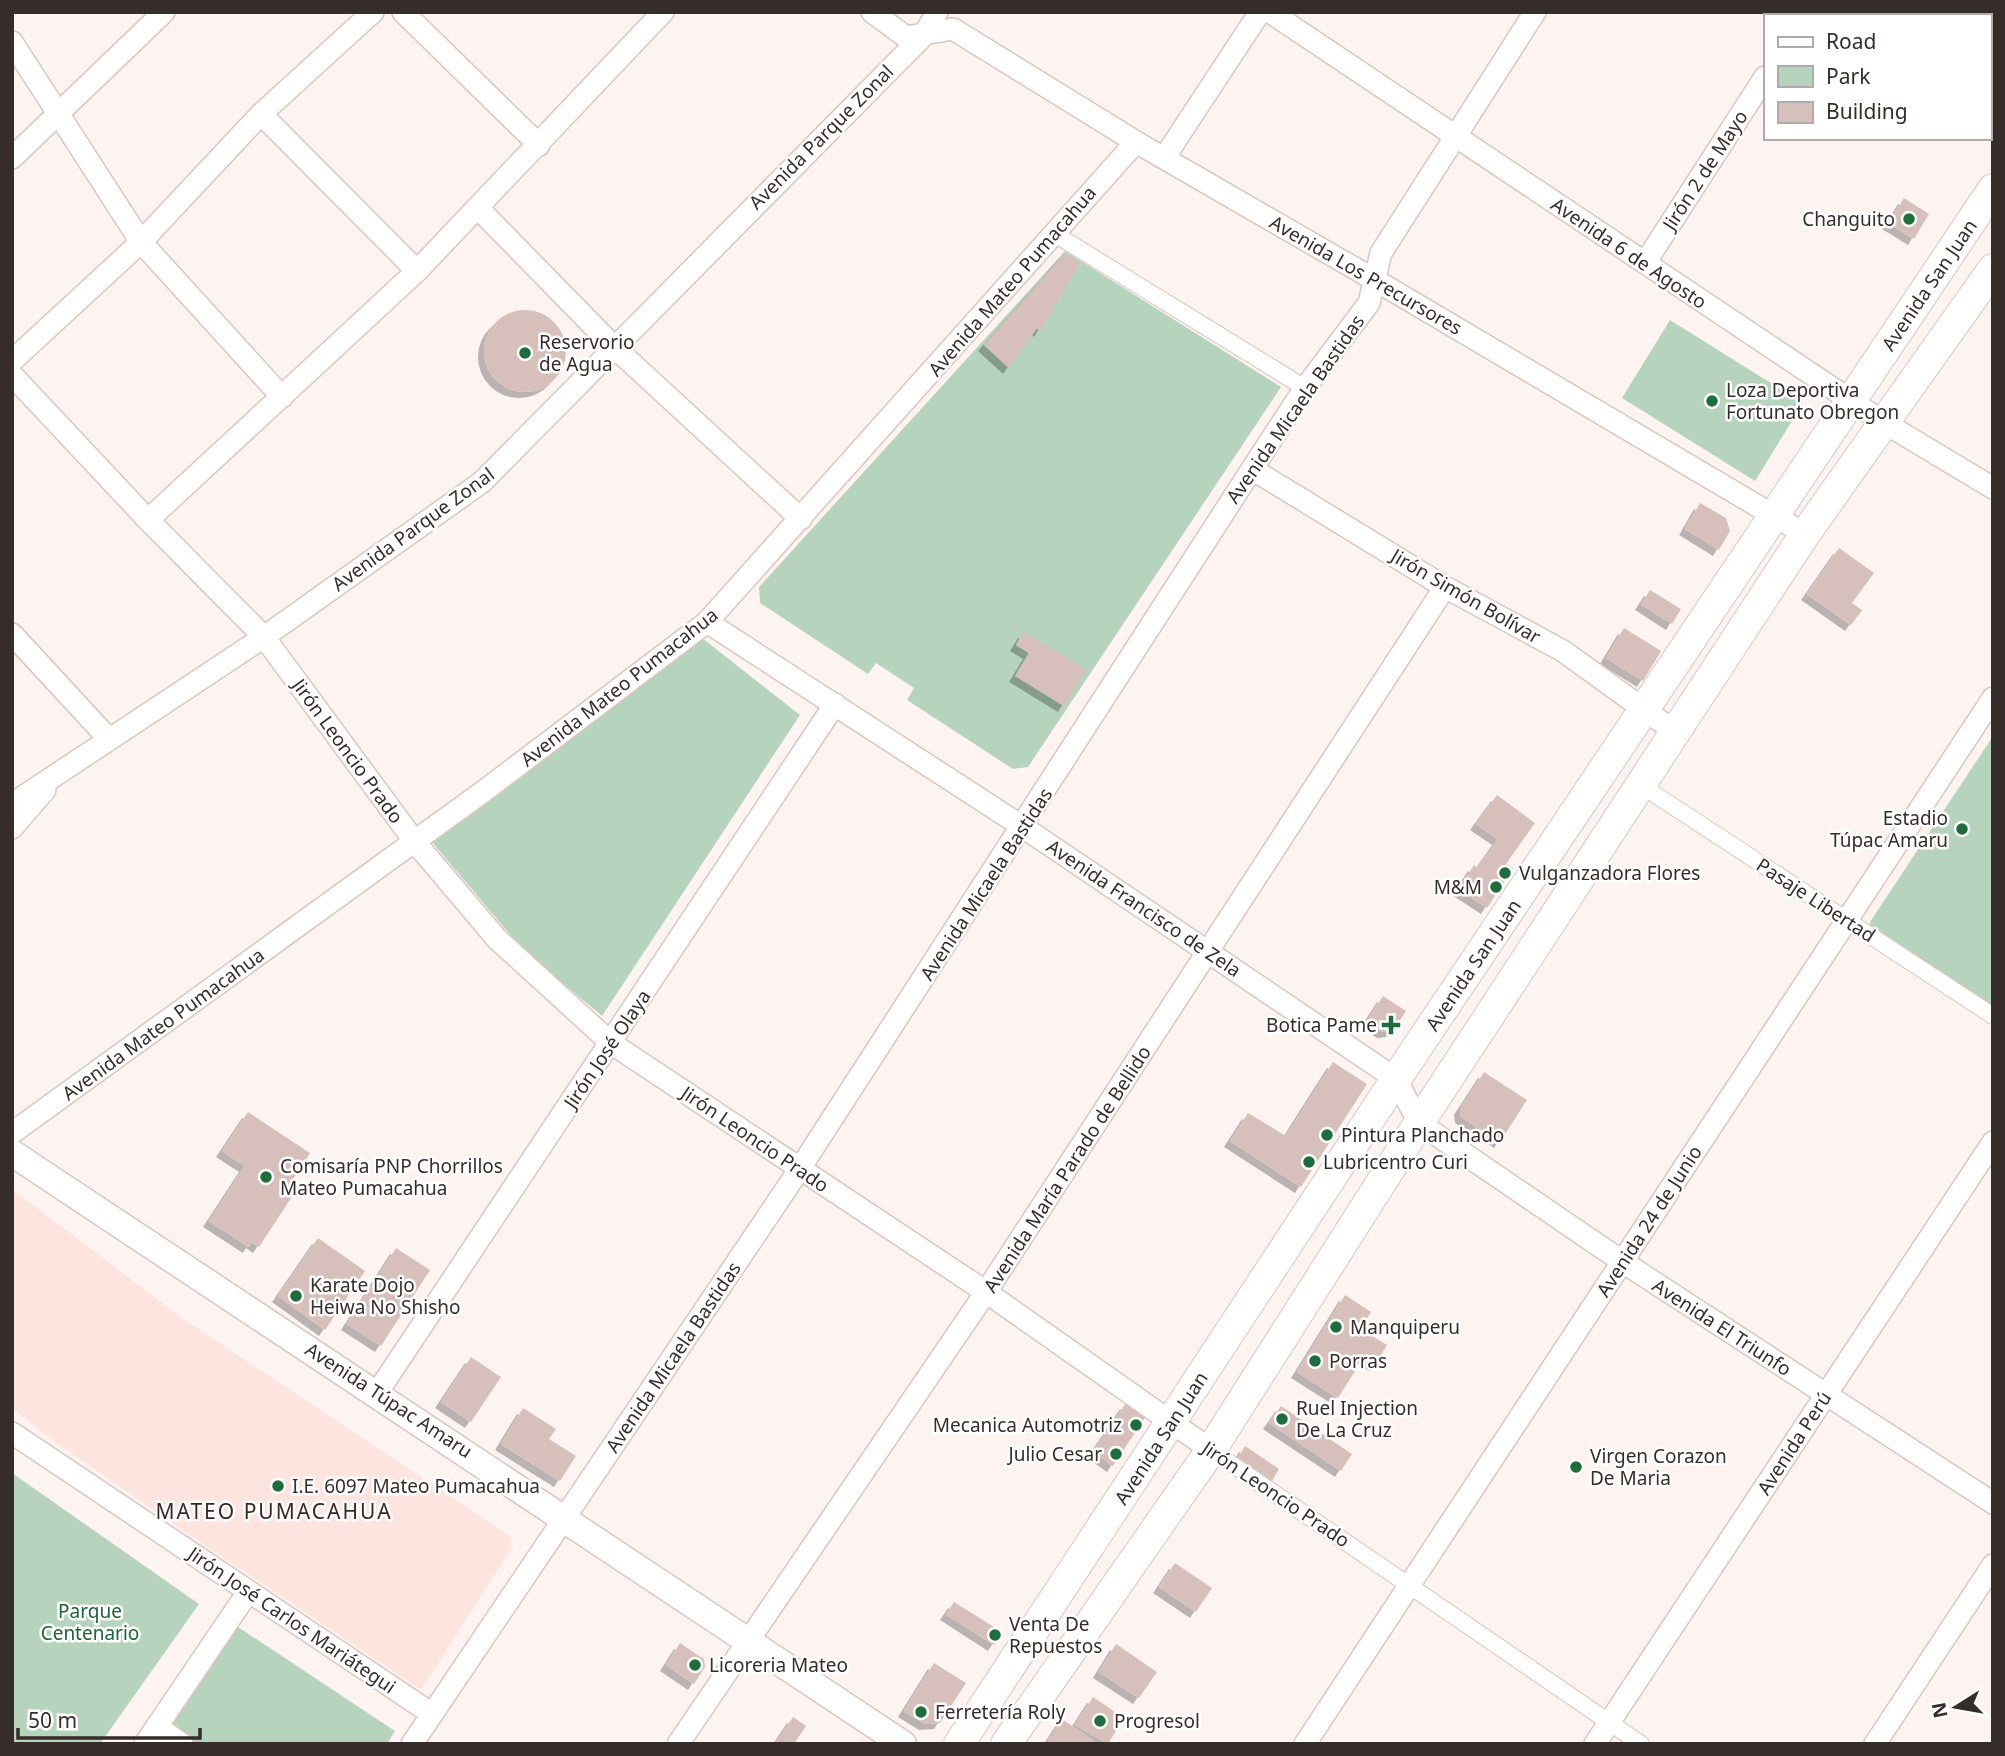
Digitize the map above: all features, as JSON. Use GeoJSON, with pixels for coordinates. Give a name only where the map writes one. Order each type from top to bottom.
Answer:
{"type":"FeatureCollection","features":[{"type":"Feature","properties":{"kind":"main road","name":"Avenida San Juan"},"geometry":{"type":"LineString","coordinates":[[959,1744],[1396,1079],[1993,189]]}},
{"type":"Feature","properties":{"kind":"main road","name":"Avenida San Juan"},"geometry":{"type":"LineString","coordinates":[[1006,1744],[1211,1450],[1419,1123],[1805,534],[1993,269]]}},
{"type":"Feature","properties":{"kind":"street"},"geometry":{"type":"LineString","coordinates":[[12,158],[164,12]]}},
{"type":"Feature","properties":{"kind":"street"},"geometry":{"type":"LineString","coordinates":[[12,361],[141,242],[261,114],[373,12]]}},
{"type":"Feature","properties":{"kind":"street"},"geometry":{"type":"LineString","coordinates":[[403,12],[539,145]]}},
{"type":"Feature","properties":{"kind":"street","name":"Avenida Los Precursores"},"geometry":{"type":"LineString","coordinates":[[872,12],[906,37],[953,29],[1136,142],[1805,534]]}},
{"type":"Feature","properties":{"kind":"street","name":"Avenida Parque Zonal"},"geometry":{"type":"LineString","coordinates":[[12,804],[68,764],[264,637],[482,482],[924,35],[937,12]]}},
{"type":"Feature","properties":{"kind":"street"},"geometry":{"type":"LineString","coordinates":[[1164,158],[1260,12]]}},
{"type":"Feature","properties":{"kind":"street","name":"Avenida 6 de Agosto"},"geometry":{"type":"LineString","coordinates":[[1270,12],[1883,422],[1993,488]]}},
{"type":"Feature","properties":{"kind":"street","name":"Avenida Micaela Bastidas"},"geometry":{"type":"LineString","coordinates":[[412,1744],[799,1170],[1252,469],[1306,388],[1369,303],[1381,253],[1535,12]]}},
{"type":"Feature","properties":{"kind":"street"},"geometry":{"type":"LineString","coordinates":[[148,520],[417,271],[479,209],[658,14]]}},
{"type":"Feature","properties":{"kind":"street"},"geometry":{"type":"LineString","coordinates":[[12,42],[141,242],[282,397]]}},
{"type":"Feature","properties":{"kind":"street","name":"Jirón 2 de Mayo"},"geometry":{"type":"LineString","coordinates":[[1645,263],[1764,79]]}},
{"type":"Feature","properties":{"kind":"street"},"geometry":{"type":"LineString","coordinates":[[261,114],[417,271]]}},
{"type":"Feature","properties":{"kind":"street","name":"Avenida Mateo Pumacahua"},"geometry":{"type":"LineString","coordinates":[[13,1135],[415,842],[707,622],[1136,142]]}},
{"type":"Feature","properties":{"kind":"street"},"geometry":{"type":"LineString","coordinates":[[479,209],[614,347],[801,519]]}},
{"type":"Feature","properties":{"kind":"street"},"geometry":{"type":"LineString","coordinates":[[1055,233],[1306,388]]}},
{"type":"Feature","properties":{"kind":"street","name":"Jirón Leoncio Prado"},"geometry":{"type":"LineString","coordinates":[[12,374],[148,520],[264,637],[415,842],[497,939],[611,1043],[986,1292],[1171,1423],[1641,1744]]}},
{"type":"Feature","properties":{"kind":"street","name":"Jirón Simón Bolívar"},"geometry":{"type":"LineString","coordinates":[[1252,469],[1445,587],[1563,651],[1674,731]]}},
{"type":"Feature","properties":{"kind":"street","name":"Avenida María Parado de Bellido"},"geometry":{"type":"LineString","coordinates":[[678,1744],[986,1292],[1445,587]]}},
{"type":"Feature","properties":{"kind":"street","name":"Avenida Francisco de Zela"},"geometry":{"type":"LineString","coordinates":[[707,622],[1023,827],[1396,1079],[1419,1123]]}},
{"type":"Feature","properties":{"kind":"street"},"geometry":{"type":"LineString","coordinates":[[12,634],[108,738]]}},
{"type":"Feature","properties":{"kind":"street","name":"Avenida 24 de Junio"},"geometry":{"type":"LineString","coordinates":[[1305,1744],[1993,698]]}},
{"type":"Feature","properties":{"kind":"street","name":"Jirón José Olaya"},"geometry":{"type":"LineString","coordinates":[[377,1393],[835,704]]}},
{"type":"Feature","properties":{"kind":"street"},"geometry":{"type":"LineString","coordinates":[[12,828],[68,764]]}},
{"type":"Feature","properties":{"kind":"street","name":"Pasaje Libertad"},"geometry":{"type":"LineString","coordinates":[[1639,785],[1993,1016]]}},
{"type":"Feature","properties":{"kind":"street","name":"Avenida El Triunfo"},"geometry":{"type":"LineString","coordinates":[[1419,1123],[1623,1262],[1993,1503]]}},
{"type":"Feature","properties":{"kind":"street","name":"Avenida Túpac Amaru"},"geometry":{"type":"LineString","coordinates":[[13,1135],[377,1393],[903,1744]]}},
{"type":"Feature","properties":{"kind":"street","name":"Avenida Perú"},"geometry":{"type":"LineString","coordinates":[[1595,1744],[1993,1142]]}},
{"type":"Feature","properties":{"kind":"street","name":"Jirón José Carlos Mariátegui"},"geometry":{"type":"LineString","coordinates":[[12,1433],[432,1714]]}},
{"type":"Feature","properties":{"kind":"street"},"geometry":{"type":"LineString","coordinates":[[1875,1744],[1993,1565]]}},
{"type":"Feature","properties":{"kind":"street"},"geometry":{"type":"LineString","coordinates":[[182,1744],[151,1735],[248,1592]]}},
{"type":"Feature","properties":{"kind":"shaded area","name":"I.E. 6097 Mateo Pumacahua"},"geometry":{"type":"Polygon","coordinates":[[[12,1189],[182,1318],[510,1536],[513,1546],[421,1690],[200,1542],[48,1437],[12,1408],[12,1189]]]}},
{"type":"Feature","properties":{"kind":"green space"},"geometry":{"type":"Polygon","coordinates":[[[1065,251],[1281,387],[1028,767],[1013,769],[907,700],[914,688],[876,663],[868,674],[760,603],[759,587],[1065,251]]]}},
{"type":"Feature","properties":{"kind":"green space","name":"Loza Deportiva Fortunato Obregon"},"geometry":{"type":"Polygon","coordinates":[[[1670,320],[1803,403],[1755,481],[1622,398],[1670,320]]]}},
{"type":"Feature","properties":{"kind":"green space"},"geometry":{"type":"Polygon","coordinates":[[[702,638],[800,715],[602,1016],[523,950],[431,841],[702,638]]]}},
{"type":"Feature","properties":{"kind":"green space","name":"Estadio Túpac Amaru"},"geometry":{"type":"Polygon","coordinates":[[[1993,736],[1993,1013],[1870,927],[1870,922],[1993,736]]]}},
{"type":"Feature","properties":{"kind":"green space","name":"Parque Centenario"},"geometry":{"type":"Polygon","coordinates":[[[12,1473],[199,1604],[100,1744],[12,1744],[12,1473]]]}},
{"type":"Feature","properties":{"kind":"green space"},"geometry":{"type":"Polygon","coordinates":[[[235,1625],[395,1731],[387,1744],[195,1744],[166,1724],[235,1625]]]}},
{"type":"Feature","properties":{"kind":"building","name":"Changuito"},"geometry":{"type":"Polygon","coordinates":[[[1904,198],[1929,214],[1914,239],[1888,223],[1904,198]]]}},
{"type":"Feature","properties":{"kind":"building"},"geometry":{"type":"Polygon","coordinates":[[[1065,253],[1080,263],[1040,331],[1037,328],[1009,368],[984,345],[1065,253]]]}},
{"type":"Feature","properties":{"kind":"building","name":"Reservorio de Agua"},"geometry":{"type":"Polygon","coordinates":[[[525,310],[541,313],[554,322],[563,335],[566,351],[563,367],[554,380],[541,389],[525,392],[509,389],[496,380],[487,367],[484,351],[487,335],[496,322],[509,313],[525,310]]]}},
{"type":"Feature","properties":{"kind":"building"},"geometry":{"type":"Polygon","coordinates":[[[1700,503],[1726,518],[1730,531],[1719,550],[1685,529],[1700,503]]]}},
{"type":"Feature","properties":{"kind":"building"},"geometry":{"type":"Polygon","coordinates":[[[1839,548],[1874,573],[1852,603],[1862,610],[1851,625],[1807,594],[1839,548]]]}},
{"type":"Feature","properties":{"kind":"building"},"geometry":{"type":"Polygon","coordinates":[[[1650,590],[1681,609],[1672,624],[1641,604],[1650,590]]]}},
{"type":"Feature","properties":{"kind":"building"},"geometry":{"type":"Polygon","coordinates":[[[1624,628],[1661,651],[1643,681],[1606,658],[1624,628]]]}},
{"type":"Feature","properties":{"kind":"building"},"geometry":{"type":"Polygon","coordinates":[[[1024,632],[1086,670],[1064,706],[1015,676],[1029,653],[1016,645],[1024,632]]]}},
{"type":"Feature","properties":{"kind":"building"},"geometry":{"type":"Polygon","coordinates":[[[1497,795],[1535,823],[1506,864],[1513,868],[1487,908],[1458,889],[1474,865],[1478,868],[1498,839],[1476,824],[1497,795]]]}},
{"type":"Feature","properties":{"kind":"building"},"geometry":{"type":"Polygon","coordinates":[[[1383,996],[1406,1011],[1393,1031],[1383,1032],[1367,1021],[1383,996]]]}},
{"type":"Feature","properties":{"kind":"building"},"geometry":{"type":"Polygon","coordinates":[[[1333,1062],[1367,1084],[1301,1187],[1230,1141],[1248,1113],[1286,1136],[1333,1062]]]}},
{"type":"Feature","properties":{"kind":"building"},"geometry":{"type":"Polygon","coordinates":[[[1484,1072],[1527,1100],[1500,1142],[1461,1117],[1460,1109],[1484,1072]]]}},
{"type":"Feature","properties":{"kind":"building","name":"Comisaría PNP Chorrillos Mateo Pumacahua"},"geometry":{"type":"Polygon","coordinates":[[[248,1112],[310,1153],[288,1187],[295,1192],[259,1247],[252,1242],[249,1247],[209,1221],[245,1166],[222,1151],[248,1112]]]}},
{"type":"Feature","properties":{"kind":"building"},"geometry":{"type":"Polygon","coordinates":[[[318,1238],[365,1271],[325,1330],[278,1296],[318,1238]]]}},
{"type":"Feature","properties":{"kind":"building"},"geometry":{"type":"Polygon","coordinates":[[[396,1248],[430,1270],[381,1346],[347,1324],[396,1248]]]}},
{"type":"Feature","properties":{"kind":"building"},"geometry":{"type":"Polygon","coordinates":[[[1345,1295],[1371,1312],[1361,1329],[1387,1345],[1375,1365],[1359,1355],[1350,1368],[1355,1371],[1338,1398],[1297,1372],[1345,1295]]]}},
{"type":"Feature","properties":{"kind":"building"},"geometry":{"type":"Polygon","coordinates":[[[471,1357],[501,1377],[471,1422],[441,1402],[471,1357]]]}},
{"type":"Feature","properties":{"kind":"building"},"geometry":{"type":"Polygon","coordinates":[[[1126,1403],[1146,1416],[1113,1466],[1093,1452],[1126,1403]]]}},
{"type":"Feature","properties":{"kind":"building"},"geometry":{"type":"Polygon","coordinates":[[[1281,1406],[1352,1454],[1341,1471],[1269,1423],[1281,1406]]]}},
{"type":"Feature","properties":{"kind":"building"},"geometry":{"type":"Polygon","coordinates":[[[523,1408],[556,1429],[549,1439],[576,1456],[560,1481],[501,1444],[523,1408]]]}},
{"type":"Feature","properties":{"kind":"building"},"geometry":{"type":"Polygon","coordinates":[[[1245,1446],[1279,1469],[1272,1481],[1238,1458],[1245,1446]]]}},
{"type":"Feature","properties":{"kind":"building"},"geometry":{"type":"Polygon","coordinates":[[[1175,1563],[1212,1588],[1196,1612],[1159,1587],[1175,1563]]]}},
{"type":"Feature","properties":{"kind":"building"},"geometry":{"type":"Polygon","coordinates":[[[954,1602],[1002,1632],[994,1645],[946,1614],[954,1602]]]}},
{"type":"Feature","properties":{"kind":"building"},"geometry":{"type":"Polygon","coordinates":[[[680,1643],[704,1659],[705,1667],[694,1684],[666,1665],[680,1643]]]}},
{"type":"Feature","properties":{"kind":"building"},"geometry":{"type":"Polygon","coordinates":[[[1116,1644],[1157,1672],[1139,1698],[1099,1672],[1116,1644]]]}},
{"type":"Feature","properties":{"kind":"building"},"geometry":{"type":"Polygon","coordinates":[[[934,1663],[966,1683],[940,1723],[925,1724],[904,1711],[934,1663]]]}},
{"type":"Feature","properties":{"kind":"building","name":"Progresol"},"geometry":{"type":"Polygon","coordinates":[[[1093,1697],[1124,1718],[1108,1744],[1075,1725],[1093,1697]]]}},
{"type":"Feature","properties":{"kind":"building"},"geometry":{"type":"Polygon","coordinates":[[[793,1717],[806,1726],[794,1744],[775,1744],[793,1717]]]}},
{"type":"Feature","properties":{"kind":"building"},"geometry":{"type":"Polygon","coordinates":[[[1062,1719],[1098,1744],[1046,1744],[1062,1719]]]}},
{"type":"Feature","properties":{"kind":"place","name":"Changuito"},"geometry":{"type":"Point","coordinates":[1909,219]}},
{"type":"Feature","properties":{"kind":"place","name":"Reservorio de Agua"},"geometry":{"type":"Point","coordinates":[525,353]}},
{"type":"Feature","properties":{"kind":"place","name":"Loza Deportiva Fortunato Obregon"},"geometry":{"type":"Point","coordinates":[1712,401]}},
{"type":"Feature","properties":{"kind":"place","name":"Estadio Túpac Amaru"},"geometry":{"type":"Point","coordinates":[1962,829]}},
{"type":"Feature","properties":{"kind":"place","name":"Vulganzadora Flores"},"geometry":{"type":"Point","coordinates":[1505,873]}},
{"type":"Feature","properties":{"kind":"place","name":"M&M"},"geometry":{"type":"Point","coordinates":[1496,887]}},
{"type":"Feature","properties":{"kind":"place","name":"Botica Pame"},"geometry":{"type":"Point","coordinates":[1391,1025]}},
{"type":"Feature","properties":{"kind":"place","name":"Pintura Planchado"},"geometry":{"type":"Point","coordinates":[1327,1135]}},
{"type":"Feature","properties":{"kind":"place","name":"Lubricentro Curi"},"geometry":{"type":"Point","coordinates":[1309,1162]}},
{"type":"Feature","properties":{"kind":"place","name":"Comisaría PNP Chorrillos Mateo Pumacahua"},"geometry":{"type":"Point","coordinates":[266,1177]}},
{"type":"Feature","properties":{"kind":"place","name":"Karate Dojo Heiwa No Shisho"},"geometry":{"type":"Point","coordinates":[296,1296]}},
{"type":"Feature","properties":{"kind":"place","name":"Manquiperu"},"geometry":{"type":"Point","coordinates":[1336,1327]}},
{"type":"Feature","properties":{"kind":"place","name":"Porras"},"geometry":{"type":"Point","coordinates":[1315,1361]}},
{"type":"Feature","properties":{"kind":"place","name":"Ruel Injection De La Cruz"},"geometry":{"type":"Point","coordinates":[1282,1419]}},
{"type":"Feature","properties":{"kind":"place","name":"Mecanica Automotriz"},"geometry":{"type":"Point","coordinates":[1136,1425]}},
{"type":"Feature","properties":{"kind":"place","name":"Julio Cesar"},"geometry":{"type":"Point","coordinates":[1116,1454]}},
{"type":"Feature","properties":{"kind":"place","name":"Virgen Corazon De Maria"},"geometry":{"type":"Point","coordinates":[1576,1467]}},
{"type":"Feature","properties":{"kind":"place","name":"I.E. 6097 Mateo Pumacahua"},"geometry":{"type":"Point","coordinates":[278,1486]}},
{"type":"Feature","properties":{"kind":"place","name":"Venta De Repuestos"},"geometry":{"type":"Point","coordinates":[995,1635]}},
{"type":"Feature","properties":{"kind":"place","name":"Licoreria Mateo"},"geometry":{"type":"Point","coordinates":[695,1665]}},
{"type":"Feature","properties":{"kind":"place","name":"Ferretería Roly"},"geometry":{"type":"Point","coordinates":[921,1712]}},
{"type":"Feature","properties":{"kind":"place","name":"Progresol"},"geometry":{"type":"Point","coordinates":[1100,1721]}},
{"type":"Feature","properties":{"kind":"district","name":"MATEO PUMACAHUA"},"geometry":{"type":"Point","coordinates":[274,1512]}}]}
